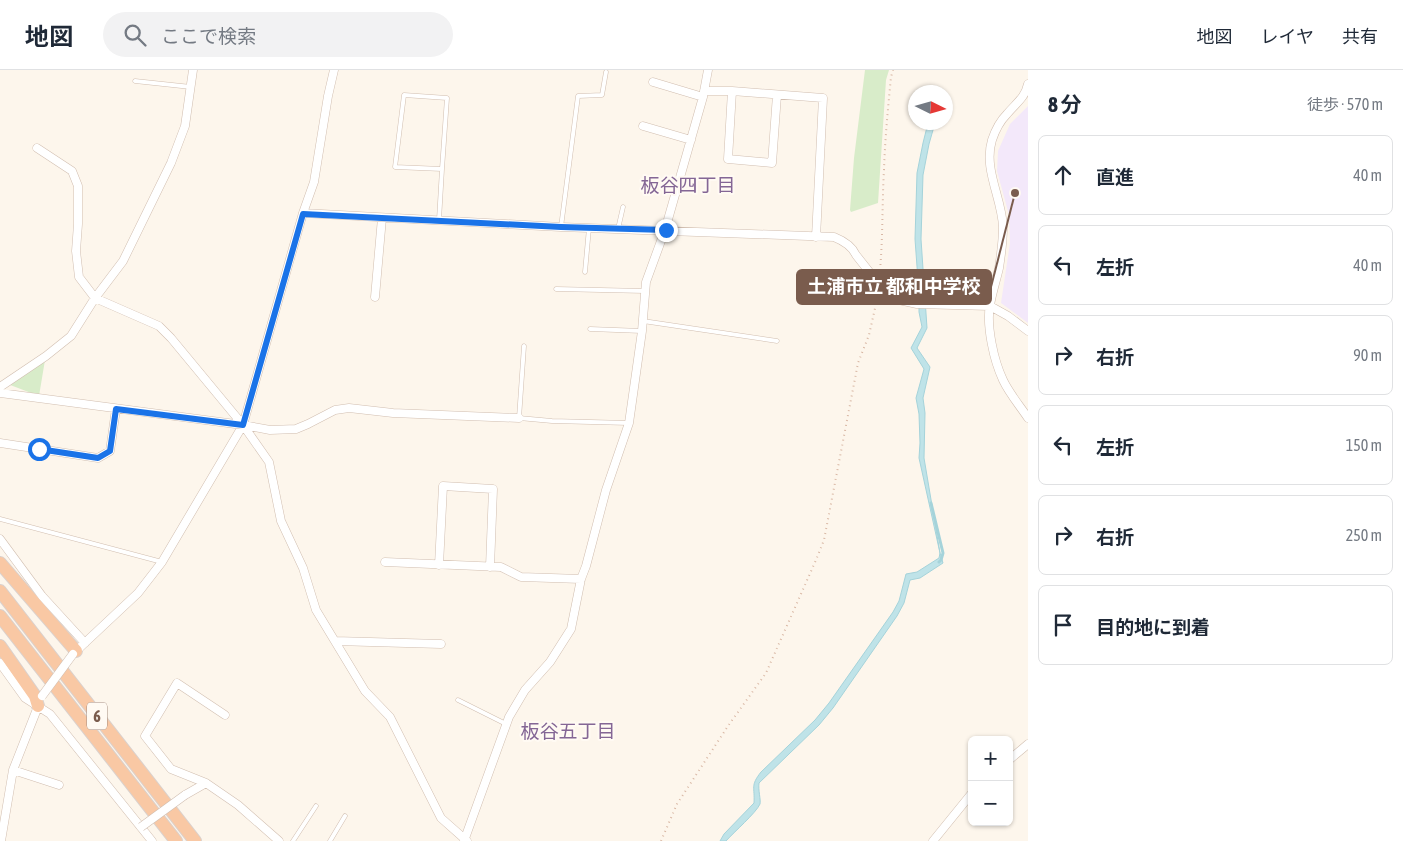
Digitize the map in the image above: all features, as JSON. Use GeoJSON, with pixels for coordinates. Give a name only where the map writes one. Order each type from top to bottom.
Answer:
{"type":"FeatureCollection","features":[{"type":"Feature","properties":{"kind":"highway"},"geometry":{"type":"LineString","coordinates":[[0,563],[78,649]]}},
{"type":"Feature","properties":{"kind":"highway","name":"6"},"geometry":{"type":"LineString","coordinates":[[0,592],[195,841]]}},
{"type":"Feature","properties":{"kind":"highway","name":"6"},"geometry":{"type":"LineString","coordinates":[[0,616],[176,841]]}},
{"type":"Feature","properties":{"kind":"highway"},"geometry":{"type":"LineString","coordinates":[[0,646],[40,701]]}},
{"type":"Feature","properties":{"kind":"street"},"geometry":{"type":"LineString","coordinates":[[0,388],[71,336],[95,298],[123,261],[172,163],[185,126],[194,70]]}},
{"type":"Feature","properties":{"kind":"street"},"geometry":{"type":"LineString","coordinates":[[37,148],[72,171],[78,186],[76,251],[79,277],[95,298],[159,326],[243,425],[269,462],[281,521],[303,568],[316,610],[365,691],[390,717],[441,818],[465,841],[509,717],[526,690],[550,662],[571,629],[581,579],[606,490],[629,423],[642,331],[646,282],[666,230],[704,94],[708,70]]}},
{"type":"Feature","properties":{"kind":"street"},"geometry":{"type":"LineString","coordinates":[[0,841],[13,770],[40,701],[78,649],[138,592],[162,562],[243,425],[303,214],[314,182],[332,71]]}},
{"type":"Feature","properties":{"kind":"street"},"geometry":{"type":"LineString","coordinates":[[653,82],[704,94],[732,91],[823,98],[816,236]]}},
{"type":"Feature","properties":{"kind":"street"},"geometry":{"type":"LineString","coordinates":[[1028,84],[1024,96],[1005,115],[998,126],[991,141],[989,164],[1003,226],[999,266],[990,306],[990,332],[1003,380],[1028,418]]}},
{"type":"Feature","properties":{"kind":"street"},"geometry":{"type":"LineString","coordinates":[[732,91],[728,159],[772,163],[777,95]]}},
{"type":"Feature","properties":{"kind":"street"},"geometry":{"type":"LineString","coordinates":[[643,126],[691,140]]}},
{"type":"Feature","properties":{"kind":"street"},"geometry":{"type":"LineString","coordinates":[[303,214],[561,227],[834,237],[845,241],[890,298],[918,304],[990,306],[1008,316],[1028,331]]}},
{"type":"Feature","properties":{"kind":"street"},"geometry":{"type":"LineString","coordinates":[[375,297],[382,218]]}},
{"type":"Feature","properties":{"kind":"street"},"geometry":{"type":"LineString","coordinates":[[0,394],[270,430],[296,429],[335,410],[349,408],[392,413],[519,418]]}},
{"type":"Feature","properties":{"kind":"street"},"geometry":{"type":"LineString","coordinates":[[0,443],[98,458],[110,451],[116,409]]}},
{"type":"Feature","properties":{"kind":"street"},"geometry":{"type":"LineString","coordinates":[[439,565],[443,486],[493,489],[490,567]]}},
{"type":"Feature","properties":{"kind":"street"},"geometry":{"type":"LineString","coordinates":[[0,539],[78,649]]}},
{"type":"Feature","properties":{"kind":"street"},"geometry":{"type":"LineString","coordinates":[[384,562],[501,567],[521,577],[581,579]]}},
{"type":"Feature","properties":{"kind":"street"},"geometry":{"type":"LineString","coordinates":[[334,641],[441,644]]}},
{"type":"Feature","properties":{"kind":"street"},"geometry":{"type":"LineString","coordinates":[[0,663],[25,698],[40,701],[152,841]]}},
{"type":"Feature","properties":{"kind":"street"},"geometry":{"type":"LineString","coordinates":[[226,715],[177,683],[146,736],[171,768],[206,783],[238,805],[279,841]]}},
{"type":"Feature","properties":{"kind":"street"},"geometry":{"type":"LineString","coordinates":[[1013,757],[1028,744]]}},
{"type":"Feature","properties":{"kind":"street"},"geometry":{"type":"LineString","coordinates":[[13,770],[59,785]]}},
{"type":"Feature","properties":{"kind":"street"},"geometry":{"type":"LineString","coordinates":[[141,827],[185,794],[206,783]]}},
{"type":"Feature","properties":{"kind":"street"},"geometry":{"type":"LineString","coordinates":[[933,841],[968,798]]}},
{"type":"Feature","properties":{"kind":"lane"},"geometry":{"type":"LineString","coordinates":[[561,227],[578,96],[602,96],[606,72]]}},
{"type":"Feature","properties":{"kind":"lane"},"geometry":{"type":"LineString","coordinates":[[135,81],[191,87]]}},
{"type":"Feature","properties":{"kind":"lane"},"geometry":{"type":"LineString","coordinates":[[439,220],[447,98],[404,95],[395,167],[442,169]]}},
{"type":"Feature","properties":{"kind":"lane"},"geometry":{"type":"LineString","coordinates":[[618,229],[623,208]]}},
{"type":"Feature","properties":{"kind":"lane"},"geometry":{"type":"LineString","coordinates":[[585,272],[589,228]]}},
{"type":"Feature","properties":{"kind":"lane"},"geometry":{"type":"LineString","coordinates":[[556,289],[645,291]]}},
{"type":"Feature","properties":{"kind":"lane"},"geometry":{"type":"LineString","coordinates":[[643,321],[777,341]]}},
{"type":"Feature","properties":{"kind":"lane"},"geometry":{"type":"LineString","coordinates":[[590,329],[642,331]]}},
{"type":"Feature","properties":{"kind":"lane"},"geometry":{"type":"LineString","coordinates":[[524,346],[519,418],[629,423]]}},
{"type":"Feature","properties":{"kind":"lane"},"geometry":{"type":"LineString","coordinates":[[0,519],[162,562]]}},
{"type":"Feature","properties":{"kind":"lane"},"geometry":{"type":"LineString","coordinates":[[458,700],[506,724]]}},
{"type":"Feature","properties":{"kind":"lane"},"geometry":{"type":"LineString","coordinates":[[293,841],[316,806]]}},
{"type":"Feature","properties":{"kind":"lane"},"geometry":{"type":"LineString","coordinates":[[330,841],[345,816]]}},
{"type":"Feature","properties":{"kind":"path"},"geometry":{"type":"LineString","coordinates":[[661,841],[676,804],[766,673],[824,540],[858,363],[869,335],[879,284],[883,240],[884,167],[890,77],[893,70]]}},
{"type":"Feature","properties":{"kind":"shaded area"},"geometry":{"type":"Polygon","coordinates":[[[1028,106],[1028,323],[1001,303],[1010,243],[1009,215],[997,171],[998,151],[1010,124],[1028,106]]]}},
{"type":"Feature","properties":{"kind":"green space"},"geometry":{"type":"Polygon","coordinates":[[[865,70],[889,70],[886,80],[878,203],[851,212],[854,158],[865,70]]]}},
{"type":"Feature","properties":{"kind":"green space"},"geometry":{"type":"Polygon","coordinates":[[[45,360],[39,396],[5,383],[45,360]]]}},
{"type":"Feature","properties":{"kind":"water"},"geometry":{"type":"Polygon","coordinates":[[[926,130],[933,130],[923,175],[921,239],[927,328],[917,348],[930,367],[923,398],[925,413],[924,458],[940,553],[919,458],[919,414],[916,398],[924,369],[911,348],[922,327],[919,312],[915,239],[917,173],[926,130]]]}},
{"type":"Feature","properties":{"kind":"water"},"geometry":{"type":"Polygon","coordinates":[[[940,553],[943,563],[920,578],[910,580],[904,603],[897,616],[833,708],[819,725],[759,783],[760,804],[758,808],[726,841],[720,841],[724,834],[754,803],[754,784],[761,772],[815,720],[893,612],[899,601],[906,574],[917,572],[939,558],[940,553]]]}},
{"type":"Feature","properties":{"kind":"waterway"},"geometry":{"type":"LineString","coordinates":[[931,503],[943,553],[939,562]]}},
{"type":"Feature","properties":{"kind":"place","name":"土浦市立 都和中学校"},"geometry":{"type":"Point","coordinates":[1015,193]}},
{"type":"Feature","properties":{"kind":"district","name":"板谷四丁目"},"geometry":{"type":"Point","coordinates":[688,185]}},
{"type":"Feature","properties":{"kind":"district","name":"板谷五丁目"},"geometry":{"type":"Point","coordinates":[568,731]}},
{"type":"Feature","properties":{"kind":"route"},"geometry":{"type":"LineString","coordinates":[[39,449],[98,458],[110,451],[116,409],[243,425],[303,214],[561,227],[666,230]]}}]}
